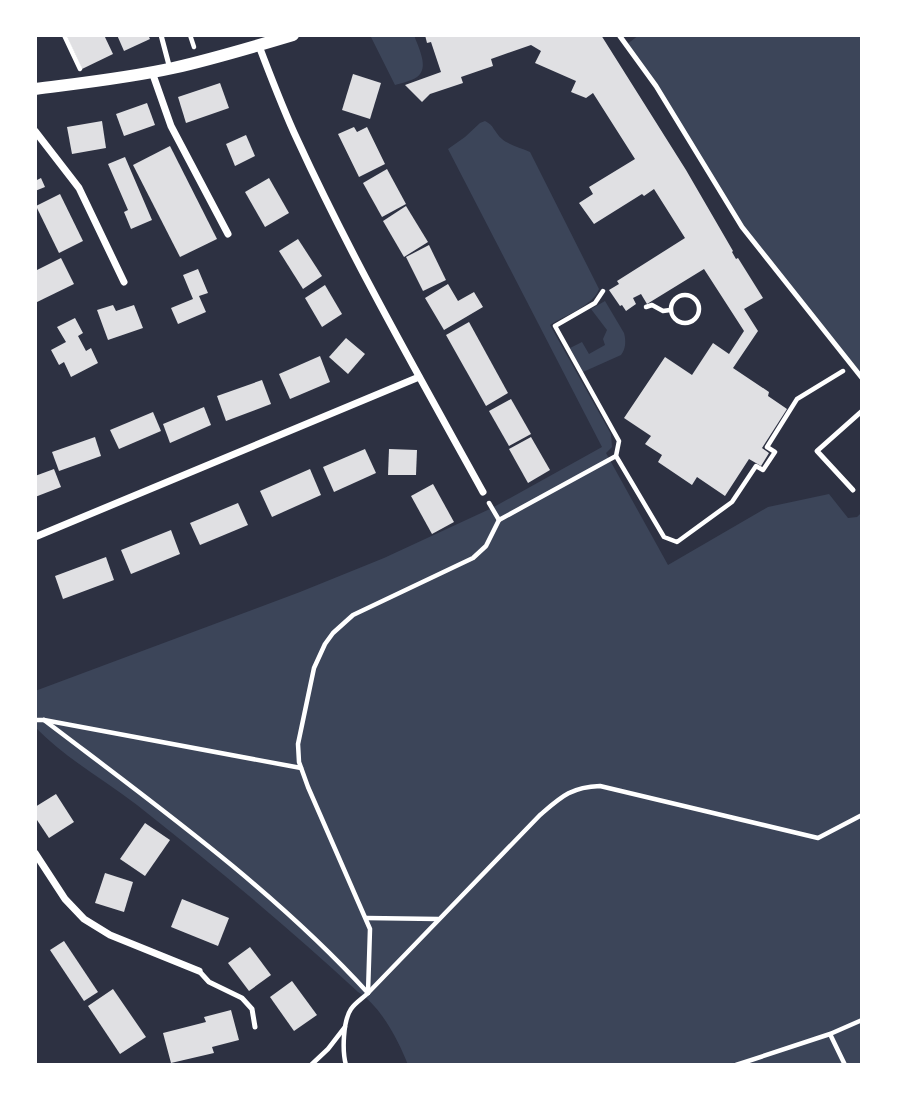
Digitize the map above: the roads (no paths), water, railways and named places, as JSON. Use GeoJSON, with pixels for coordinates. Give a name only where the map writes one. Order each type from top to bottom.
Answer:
{"type":"FeatureCollection","features":[{"type":"Feature","properties":{"kind":"street"},"geometry":{"type":"LineString","coordinates":[[35,89],[170,69],[292,35]]}},
{"type":"Feature","properties":{"kind":"street"},"geometry":{"type":"LineString","coordinates":[[258,46],[327,203],[483,492]]}},
{"type":"Feature","properties":{"kind":"street"},"geometry":{"type":"LineString","coordinates":[[152,72],[172,126],[228,233]]}},
{"type":"Feature","properties":{"kind":"street"},"geometry":{"type":"LineString","coordinates":[[35,131],[79,188],[124,282]]}},
{"type":"Feature","properties":{"kind":"street"},"geometry":{"type":"LineString","coordinates":[[35,537],[419,376]]}},
{"type":"Feature","properties":{"kind":"street"},"geometry":{"type":"LineString","coordinates":[[35,853],[65,899],[84,919],[110,934],[199,971]]}},
{"type":"Feature","properties":{"kind":"lane"},"geometry":{"type":"LineString","coordinates":[[161,35],[170,69]]}},
{"type":"Feature","properties":{"kind":"lane"},"geometry":{"type":"LineString","coordinates":[[619,35],[656,86],[742,227],[862,378]]}},
{"type":"Feature","properties":{"kind":"lane"},"geometry":{"type":"LineString","coordinates":[[853,490],[817,451],[862,411]]}},
{"type":"Feature","properties":{"kind":"lane"},"geometry":{"type":"LineString","coordinates":[[199,971],[209,982],[242,998],[252,1009],[255,1027]]}}]}
